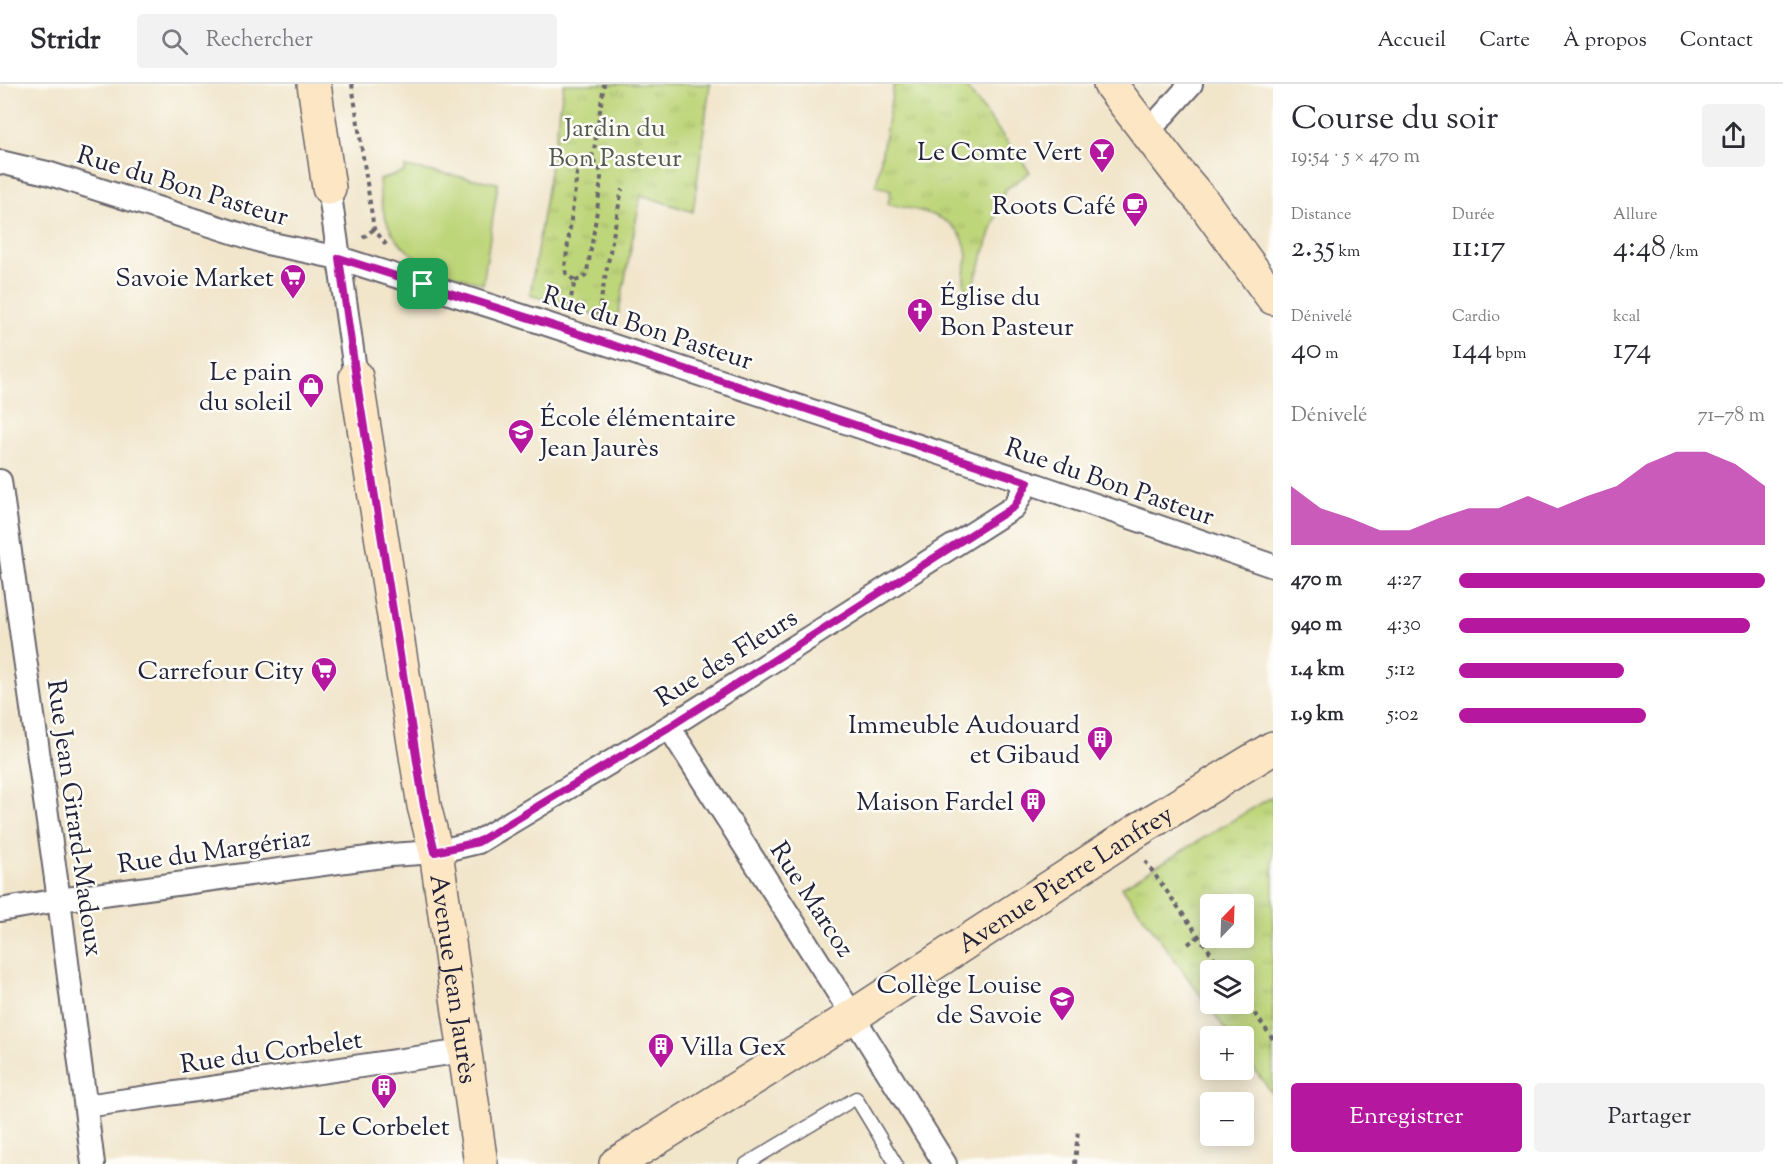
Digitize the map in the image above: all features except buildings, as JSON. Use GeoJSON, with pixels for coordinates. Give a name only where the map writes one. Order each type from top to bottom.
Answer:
{"type":"FeatureCollection","features":[{"type":"Feature","properties":{"kind":"main road","name":"Avenue Jean Jaurès"},"geometry":{"type":"LineString","coordinates":[[314,84],[329,188]]}},
{"type":"Feature","properties":{"kind":"main road"},"geometry":{"type":"LineString","coordinates":[[1110,84],[1203,202],[1273,298]]}},
{"type":"Feature","properties":{"kind":"main road","name":"Avenue Jean Jaurès"},"geometry":{"type":"LineString","coordinates":[[356,377],[424,806],[435,852],[481,1164]]}},
{"type":"Feature","properties":{"kind":"main road","name":"Avenue Pierre Lanfrey"},"geometry":{"type":"LineString","coordinates":[[615,1164],[853,1016],[1127,838],[1273,748]]}},
{"type":"Feature","properties":{"kind":"street"},"geometry":{"type":"LineString","coordinates":[[1147,133],[1191,84]]}},
{"type":"Feature","properties":{"kind":"street","name":"Rue du Bon Pasteur"},"geometry":{"type":"LineString","coordinates":[[0,162],[47,173],[267,243],[339,258],[564,329],[1028,482],[1273,566]]}},
{"type":"Feature","properties":{"kind":"street","name":"Avenue Jean Jaurès"},"geometry":{"type":"LineString","coordinates":[[329,188],[356,377]]}},
{"type":"Feature","properties":{"kind":"street","name":"Rue Jean Girard-Madoux"},"geometry":{"type":"LineString","coordinates":[[0,481],[59,900],[93,1164]]}},
{"type":"Feature","properties":{"kind":"street","name":"Rue des Fleurs"},"geometry":{"type":"LineString","coordinates":[[435,852],[478,842],[669,727],[1014,507],[1028,482]]}},
{"type":"Feature","properties":{"kind":"street","name":"Rue Marcoz"},"geometry":{"type":"LineString","coordinates":[[669,727],[945,1164]]}},
{"type":"Feature","properties":{"kind":"street","name":"Rue du Margériaz"},"geometry":{"type":"LineString","coordinates":[[0,910],[390,855],[435,852]]}},
{"type":"Feature","properties":{"kind":"street","name":"Rue du Corbelet"},"geometry":{"type":"LineString","coordinates":[[86,1106],[464,1051]]}},
{"type":"Feature","properties":{"kind":"lane"},"geometry":{"type":"LineString","coordinates":[[746,1164],[856,1098],[896,1164]]}},
{"type":"Feature","properties":{"kind":"path"},"geometry":{"type":"LineString","coordinates":[[352,84],[374,229]]}},
{"type":"Feature","properties":{"kind":"path"},"geometry":{"type":"LineString","coordinates":[[575,281],[566,273],[565,267],[576,173],[583,164],[590,163],[604,84]]}},
{"type":"Feature","properties":{"kind":"path"},"geometry":{"type":"LineString","coordinates":[[575,281],[583,278],[587,273],[602,176],[594,162],[593,153]]}},
{"type":"Feature","properties":{"kind":"path"},"geometry":{"type":"LineString","coordinates":[[598,318],[622,189]]}},
{"type":"Feature","properties":{"kind":"path"},"geometry":{"type":"LineString","coordinates":[[567,314],[575,281]]}},
{"type":"Feature","properties":{"kind":"path"},"geometry":{"type":"LineString","coordinates":[[1127,838],[1216,960]]}},
{"type":"Feature","properties":{"kind":"path"},"geometry":{"type":"LineString","coordinates":[[1188,944],[1199,936]]}},
{"type":"Feature","properties":{"kind":"path"},"geometry":{"type":"LineString","coordinates":[[1254,1013],[1273,1039]]}},
{"type":"Feature","properties":{"kind":"path"},"geometry":{"type":"LineString","coordinates":[[1075,1164],[1078,1129]]}},
{"type":"Feature","properties":{"kind":"green space","name":"Jardin du Bon Pasteur"},"geometry":{"type":"Polygon","coordinates":[[[564,84],[710,84],[693,212],[641,195],[617,321],[530,295],[564,84]]]}},
{"type":"Feature","properties":{"kind":"green space"},"geometry":{"type":"Polygon","coordinates":[[[894,84],[964,84],[1030,172],[1005,190],[967,304],[964,276],[967,257],[964,243],[958,232],[939,217],[888,204],[891,190],[876,186],[894,84]]]}},
{"type":"Feature","properties":{"kind":"green space"},"geometry":{"type":"Polygon","coordinates":[[[405,167],[498,183],[483,284],[424,262],[397,240],[388,224],[382,204],[379,180],[404,172],[405,167]]]}},
{"type":"Feature","properties":{"kind":"green space"},"geometry":{"type":"Polygon","coordinates":[[[1273,796],[1273,1095],[1254,1069],[1254,1026],[1223,1026],[1214,1014],[1254,1014],[1254,960],[1200,960],[1200,995],[1122,887],[1273,796]]]}},
{"type":"Feature","properties":{"kind":"place","name":"Le Comte Vert"},"geometry":{"type":"Point","coordinates":[1102,174]}},
{"type":"Feature","properties":{"kind":"place","name":"Roots Café"},"geometry":{"type":"Point","coordinates":[1135,228]}},
{"type":"Feature","properties":{"kind":"place","name":"Savoie Market"},"geometry":{"type":"Point","coordinates":[293,300]}},
{"type":"Feature","properties":{"kind":"place","name":"Église du Bon Pasteur"},"geometry":{"type":"Point","coordinates":[920,334]}},
{"type":"Feature","properties":{"kind":"place","name":"Le pain du soleil"},"geometry":{"type":"Point","coordinates":[311,409]}},
{"type":"Feature","properties":{"kind":"place","name":"École élémentaire Jean Jaurès"},"geometry":{"type":"Point","coordinates":[521,455]}},
{"type":"Feature","properties":{"kind":"place","name":"Carrefour City"},"geometry":{"type":"Point","coordinates":[324,693]}},
{"type":"Feature","properties":{"kind":"place","name":"Immeuble Audouard et Gibaud"},"geometry":{"type":"Point","coordinates":[1100,762]}},
{"type":"Feature","properties":{"kind":"place","name":"Maison Fardel"},"geometry":{"type":"Point","coordinates":[1033,824]}},
{"type":"Feature","properties":{"kind":"place","name":"Collège Louise de Savoie"},"geometry":{"type":"Point","coordinates":[1062,1022]}},
{"type":"Feature","properties":{"kind":"place","name":"Villa Gex"},"geometry":{"type":"Point","coordinates":[661,1069]}},
{"type":"Feature","properties":{"kind":"place","name":"Le Corbelet"},"geometry":{"type":"Point","coordinates":[384,1110]}},
{"type":"Feature","properties":{"kind":"route"},"geometry":{"type":"LineString","coordinates":[[339,258],[423,284],[1028,482],[1014,507],[669,727],[478,842],[435,852],[424,806],[339,258]]}}]}
